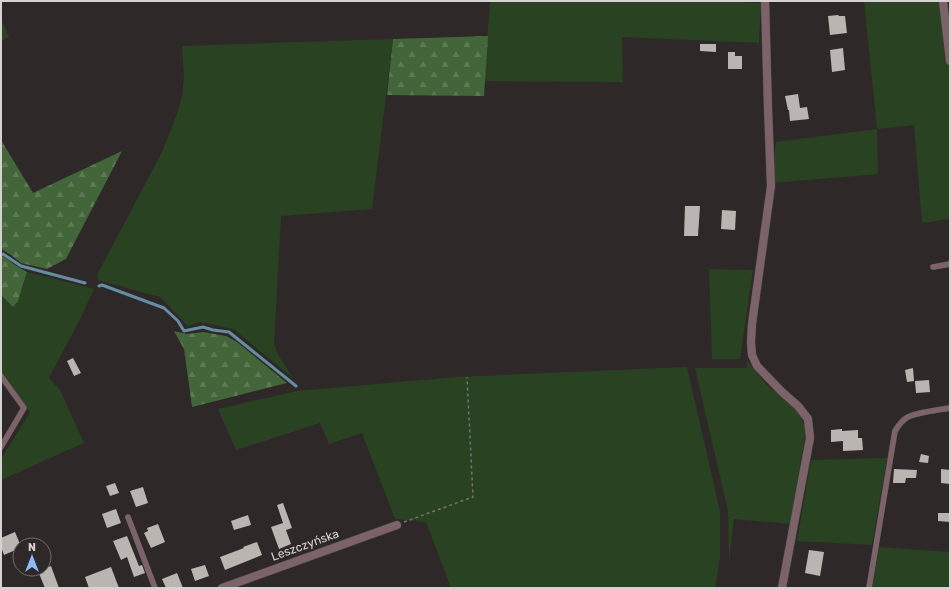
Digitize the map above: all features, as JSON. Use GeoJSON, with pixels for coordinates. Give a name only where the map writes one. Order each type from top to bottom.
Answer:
{"type":"FeatureCollection","features":[{"type":"Feature","properties":{"kind":"street"},"geometry":{"type":"LineString","coordinates":[[765,1],[771,186],[750,342],[752,355],[757,366],[798,406],[808,419],[810,438],[782,588]]}},
{"type":"Feature","properties":{"kind":"street"},"geometry":{"type":"LineString","coordinates":[[943,1],[950,61]]}},
{"type":"Feature","properties":{"kind":"street","name":"Leszczyńska"},"geometry":{"type":"LineString","coordinates":[[222,588],[396,525]]}},
{"type":"Feature","properties":{"kind":"lane"},"geometry":{"type":"LineString","coordinates":[[933,267],[950,264]]}},
{"type":"Feature","properties":{"kind":"lane"},"geometry":{"type":"LineString","coordinates":[[1,376],[24,408],[1,447]]}},
{"type":"Feature","properties":{"kind":"lane"},"geometry":{"type":"LineString","coordinates":[[869,588],[895,431],[898,425],[908,417],[950,408]]}},
{"type":"Feature","properties":{"kind":"lane"},"geometry":{"type":"LineString","coordinates":[[128,517],[155,588]]}},
{"type":"Feature","properties":{"kind":"path"},"geometry":{"type":"LineString","coordinates":[[396,525],[473,497],[467,377]]}},
{"type":"Feature","properties":{"kind":"green space"},"geometry":{"type":"Polygon","coordinates":[[[490,1],[727,1],[761,3],[759,43],[622,37],[623,82],[484,81],[490,1]]]}},
{"type":"Feature","properties":{"kind":"green space"},"geometry":{"type":"Polygon","coordinates":[[[864,1],[941,1],[950,68],[950,219],[922,223],[914,125],[877,129],[864,1]]]}},
{"type":"Feature","properties":{"kind":"green space"},"geometry":{"type":"Polygon","coordinates":[[[1,19],[9,37],[1,41],[1,19]]]}},
{"type":"Feature","properties":{"kind":"green space"},"geometry":{"type":"Polygon","coordinates":[[[488,36],[484,96],[387,95],[393,39],[488,36]]]}},
{"type":"Feature","properties":{"kind":"green space"},"geometry":{"type":"Polygon","coordinates":[[[393,39],[372,209],[281,216],[274,345],[280,358],[293,378],[233,329],[199,322],[188,326],[160,297],[98,280],[97,275],[162,152],[177,114],[182,96],[184,77],[182,46],[393,39]]]}},
{"type":"Feature","properties":{"kind":"green space"},"geometry":{"type":"Polygon","coordinates":[[[877,129],[878,174],[771,183],[776,142],[877,129]]]}},
{"type":"Feature","properties":{"kind":"green space"},"geometry":{"type":"Polygon","coordinates":[[[1,140],[33,193],[122,151],[66,259],[47,269],[21,263],[1,249],[1,140]]]}},
{"type":"Feature","properties":{"kind":"green space"},"geometry":{"type":"Polygon","coordinates":[[[3,256],[27,272],[18,301],[13,307],[1,295],[1,258],[3,256]]]}},
{"type":"Feature","properties":{"kind":"green space"},"geometry":{"type":"Polygon","coordinates":[[[709,269],[753,270],[740,359],[712,359],[709,269]]]}},
{"type":"Feature","properties":{"kind":"green space"},"geometry":{"type":"Polygon","coordinates":[[[27,272],[94,289],[49,378],[60,390],[84,443],[1,480],[1,459],[30,412],[1,374],[1,295],[13,307],[23,287],[27,272]]]}},
{"type":"Feature","properties":{"kind":"green space"},"geometry":{"type":"Polygon","coordinates":[[[174,331],[187,334],[203,332],[226,336],[237,342],[287,383],[192,407],[184,349],[174,331]]]}},
{"type":"Feature","properties":{"kind":"green space"},"geometry":{"type":"Polygon","coordinates":[[[747,361],[767,385],[799,412],[806,430],[790,524],[734,519],[729,560],[728,511],[695,368],[747,368],[747,361]]]}},
{"type":"Feature","properties":{"kind":"green space"},"geometry":{"type":"Polygon","coordinates":[[[687,367],[720,511],[720,558],[715,588],[451,588],[426,522],[395,519],[362,433],[329,444],[320,423],[236,450],[218,409],[297,391],[458,377],[687,367]]]}},
{"type":"Feature","properties":{"kind":"green space"},"geometry":{"type":"Polygon","coordinates":[[[887,458],[872,545],[797,541],[811,460],[887,458]]]}},
{"type":"Feature","properties":{"kind":"green space"},"geometry":{"type":"Polygon","coordinates":[[[879,547],[950,552],[950,588],[872,588],[879,547]]]}},
{"type":"Feature","properties":{"kind":"building"},"geometry":{"type":"Polygon","coordinates":[[[828,16],[845,16],[847,33],[830,35],[828,16]]]}},
{"type":"Feature","properties":{"kind":"building"},"geometry":{"type":"Polygon","coordinates":[[[700,44],[716,44],[716,52],[700,51],[700,44]]]}},
{"type":"Feature","properties":{"kind":"building"},"geometry":{"type":"Polygon","coordinates":[[[843,48],[845,70],[832,72],[830,50],[843,48]]]}},
{"type":"Feature","properties":{"kind":"building"},"geometry":{"type":"Polygon","coordinates":[[[728,52],[735,52],[735,56],[742,56],[742,69],[728,69],[728,52]]]}},
{"type":"Feature","properties":{"kind":"building"},"geometry":{"type":"Polygon","coordinates":[[[798,94],[800,108],[807,107],[809,119],[790,121],[785,96],[798,94]]]}},
{"type":"Feature","properties":{"kind":"building"},"geometry":{"type":"Polygon","coordinates":[[[685,206],[700,206],[698,236],[684,236],[685,206]]]}},
{"type":"Feature","properties":{"kind":"building"},"geometry":{"type":"Polygon","coordinates":[[[722,210],[736,211],[735,230],[721,229],[722,210]]]}},
{"type":"Feature","properties":{"kind":"building"},"geometry":{"type":"Polygon","coordinates":[[[73,358],[81,373],[74,376],[67,361],[73,358]]]}},
{"type":"Feature","properties":{"kind":"building"},"geometry":{"type":"Polygon","coordinates":[[[913,368],[914,381],[907,382],[905,370],[913,368]]]}},
{"type":"Feature","properties":{"kind":"building"},"geometry":{"type":"Polygon","coordinates":[[[929,380],[930,392],[916,393],[915,381],[929,380]]]}},
{"type":"Feature","properties":{"kind":"building"},"geometry":{"type":"Polygon","coordinates":[[[842,429],[842,431],[858,430],[858,438],[862,438],[863,450],[843,451],[843,441],[831,442],[831,430],[842,429]]]}},
{"type":"Feature","properties":{"kind":"building"},"geometry":{"type":"Polygon","coordinates":[[[921,454],[929,456],[928,463],[919,462],[921,454]]]}},
{"type":"Feature","properties":{"kind":"building"},"geometry":{"type":"Polygon","coordinates":[[[894,469],[917,470],[916,478],[906,478],[905,483],[893,483],[894,469]]]}},
{"type":"Feature","properties":{"kind":"building"},"geometry":{"type":"Polygon","coordinates":[[[941,469],[950,470],[950,484],[941,483],[941,469]]]}},
{"type":"Feature","properties":{"kind":"building"},"geometry":{"type":"Polygon","coordinates":[[[115,483],[119,493],[110,496],[106,486],[115,483]]]}},
{"type":"Feature","properties":{"kind":"building"},"geometry":{"type":"Polygon","coordinates":[[[143,487],[148,503],[136,507],[130,491],[143,487]]]}},
{"type":"Feature","properties":{"kind":"building"},"geometry":{"type":"Polygon","coordinates":[[[283,503],[292,528],[286,530],[291,544],[279,549],[271,527],[283,523],[277,505],[283,503]]]}},
{"type":"Feature","properties":{"kind":"building"},"geometry":{"type":"Polygon","coordinates":[[[116,509],[121,523],[107,528],[102,514],[116,509]]]}},
{"type":"Feature","properties":{"kind":"building"},"geometry":{"type":"Polygon","coordinates":[[[938,513],[950,513],[950,522],[938,521],[938,513]]]}},
{"type":"Feature","properties":{"kind":"building"},"geometry":{"type":"Polygon","coordinates":[[[248,515],[251,525],[234,530],[231,521],[248,515]]]}},
{"type":"Feature","properties":{"kind":"building"},"geometry":{"type":"Polygon","coordinates":[[[158,524],[165,542],[151,548],[144,533],[148,531],[147,528],[158,524]]]}},
{"type":"Feature","properties":{"kind":"building"},"geometry":{"type":"Polygon","coordinates":[[[15,532],[17,537],[12,537],[12,552],[4,555],[1,547],[1,538],[15,532]]]}},
{"type":"Feature","properties":{"kind":"building"},"geometry":{"type":"Polygon","coordinates":[[[127,536],[139,566],[142,565],[145,573],[134,577],[127,557],[121,560],[113,541],[127,536]]]}},
{"type":"Feature","properties":{"kind":"building"},"geometry":{"type":"Polygon","coordinates":[[[257,542],[262,555],[225,570],[220,557],[257,542]]]}},
{"type":"Feature","properties":{"kind":"building"},"geometry":{"type":"Polygon","coordinates":[[[809,550],[824,552],[820,576],[805,573],[809,550]]]}},
{"type":"Feature","properties":{"kind":"building"},"geometry":{"type":"Polygon","coordinates":[[[205,565],[209,576],[195,581],[191,569],[205,565]]]}},
{"type":"Feature","properties":{"kind":"building"},"geometry":{"type":"Polygon","coordinates":[[[111,567],[119,588],[89,588],[85,577],[111,567]]]}},
{"type":"Feature","properties":{"kind":"building"},"geometry":{"type":"Polygon","coordinates":[[[52,569],[59,588],[45,588],[40,577],[52,577],[52,569]]]}},
{"type":"Feature","properties":{"kind":"building"},"geometry":{"type":"Polygon","coordinates":[[[177,573],[183,588],[166,588],[162,579],[177,573]]]}},
{"type":"Feature","properties":{"kind":"waterway"},"geometry":{"type":"LineString","coordinates":[[1,255],[3,254],[21,266],[85,283]]}},
{"type":"Feature","properties":{"kind":"waterway"},"geometry":{"type":"LineString","coordinates":[[99,286],[102,285],[164,308],[178,321],[184,331],[203,327],[229,332],[296,386]]}}]}
